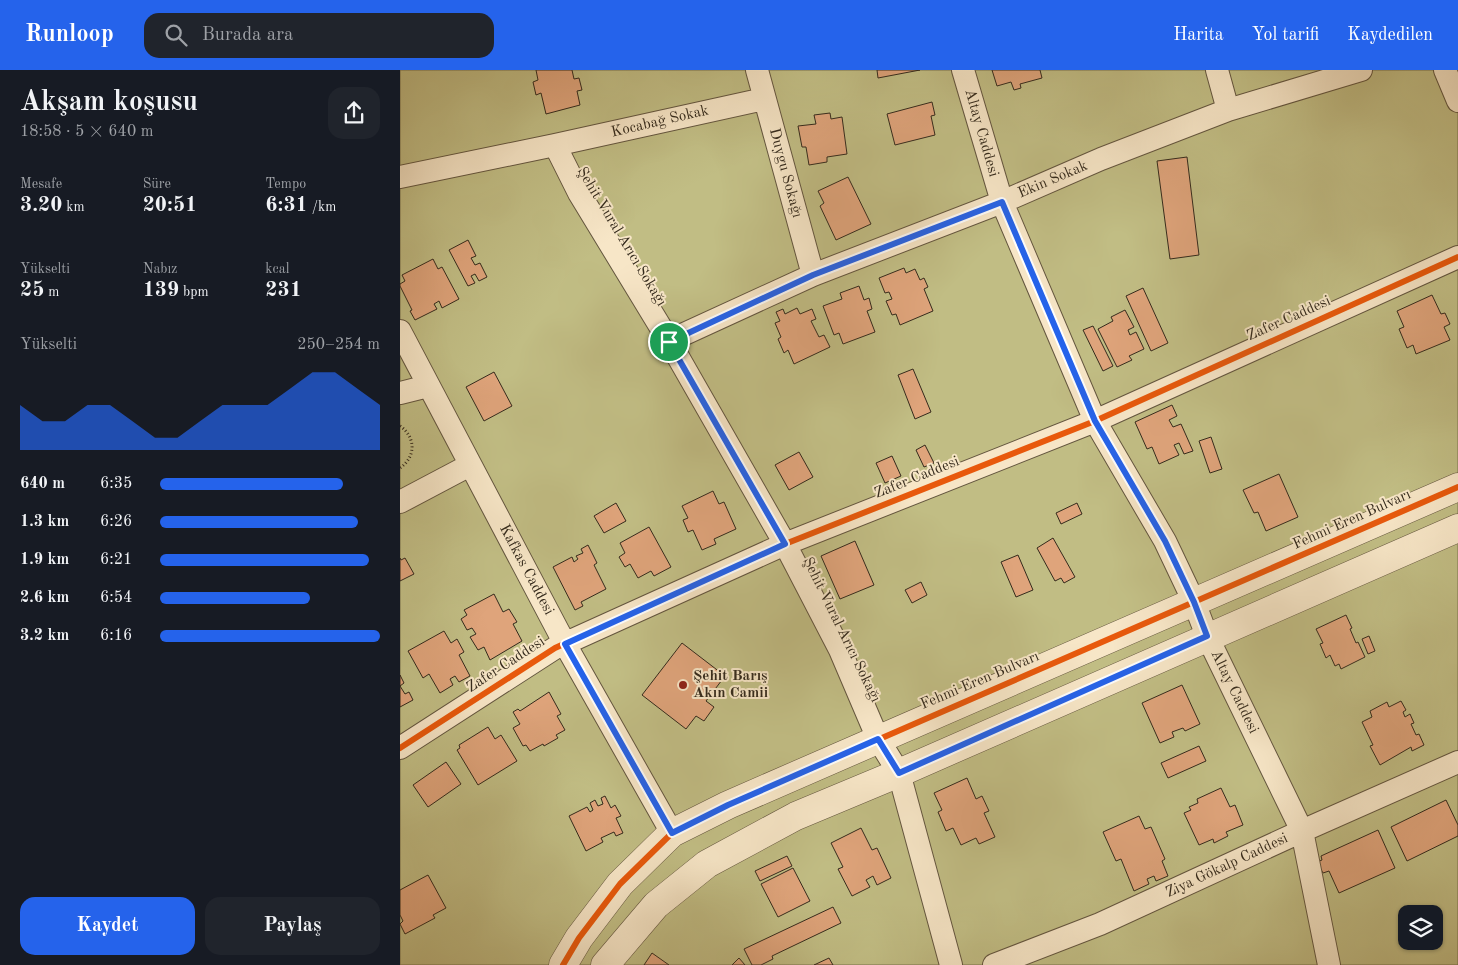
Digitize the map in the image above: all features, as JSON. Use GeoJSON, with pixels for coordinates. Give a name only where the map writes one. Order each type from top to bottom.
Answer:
{"type":"FeatureCollection","features":[{"type":"Feature","properties":{"kind":"street","name":"Duygu Sokağı"},"geometry":{"type":"LineString","coordinates":[[757,70],[813,275]]}},
{"type":"Feature","properties":{"kind":"street","name":"Altay Caddesi"},"geometry":{"type":"LineString","coordinates":[[963,70],[1002,202],[1095,421],[1165,541],[1194,602],[1207,636],[1302,831],[1329,965]]}},
{"type":"Feature","properties":{"kind":"street"},"geometry":{"type":"LineString","coordinates":[[1217,70],[1228,110]]}},
{"type":"Feature","properties":{"kind":"street","name":"Ekin Sokak"},"geometry":{"type":"LineString","coordinates":[[669,342],[813,275],[1002,202],[1101,160],[1228,110],[1361,70]]}},
{"type":"Feature","properties":{"kind":"street"},"geometry":{"type":"LineString","coordinates":[[1445,70],[1458,101]]}},
{"type":"Feature","properties":{"kind":"street","name":"Kocabağ Sokak"},"geometry":{"type":"LineString","coordinates":[[400,177],[764,99]]}},
{"type":"Feature","properties":{"kind":"street","name":"Şehit Vural Arıcı Sokağı"},"geometry":{"type":"LineString","coordinates":[[556,145],[579,193],[669,342],[785,544],[840,650],[878,739],[899,773],[951,965]]}},
{"type":"Feature","properties":{"kind":"street","name":"Zafer Caddesi"},"geometry":{"type":"LineString","coordinates":[[400,748],[556,648],[785,544],[1095,421],[1458,257]]}},
{"type":"Feature","properties":{"kind":"street","name":"Kafkas Caddesi"},"geometry":{"type":"LineString","coordinates":[[400,331],[565,644],[672,833]]}},
{"type":"Feature","properties":{"kind":"street"},"geometry":{"type":"LineString","coordinates":[[400,393],[428,386]]}},
{"type":"Feature","properties":{"kind":"street"},"geometry":{"type":"LineString","coordinates":[[400,502],[470,465]]}},
{"type":"Feature","properties":{"kind":"street","name":"Fehmi Eren Bulvarı"},"geometry":{"type":"LineString","coordinates":[[563,965],[579,938],[620,884],[672,833],[728,805],[1458,487]]}},
{"type":"Feature","properties":{"kind":"street"},"geometry":{"type":"LineString","coordinates":[[605,965],[656,905],[707,864],[796,816],[899,773],[1207,636],[1458,528]]}},
{"type":"Feature","properties":{"kind":"street","name":"Ziya Gökalp Caddesi"},"geometry":{"type":"LineString","coordinates":[[994,965],[1100,924],[1458,762]]}},
{"type":"Feature","properties":{"kind":"path"},"geometry":{"type":"LineString","coordinates":[[400,426],[409,433],[412,444],[410,456],[406,464],[400,468]]}},
{"type":"Feature","properties":{"kind":"shaded area"},"geometry":{"type":"Polygon","coordinates":[[[400,70],[1458,70],[1458,965],[400,965],[400,70]]]}},
{"type":"Feature","properties":{"kind":"building"},"geometry":{"type":"Polygon","coordinates":[[[536,70],[572,70],[574,79],[579,78],[582,90],[577,91],[580,105],[546,114],[541,93],[536,95],[533,82],[538,80],[536,70]]]}},
{"type":"Feature","properties":{"kind":"building"},"geometry":{"type":"Polygon","coordinates":[[[877,70],[920,70],[878,78],[877,70]]]}},
{"type":"Feature","properties":{"kind":"building"},"geometry":{"type":"Polygon","coordinates":[[[992,70],[1040,70],[1042,78],[1020,84],[1021,88],[1014,90],[1011,82],[997,86],[992,70]]]}},
{"type":"Feature","properties":{"kind":"building"},"geometry":{"type":"Polygon","coordinates":[[[932,102],[935,115],[931,116],[935,135],[895,145],[887,114],[932,102]]]}},
{"type":"Feature","properties":{"kind":"building"},"geometry":{"type":"Polygon","coordinates":[[[830,113],[831,119],[842,117],[847,154],[827,157],[827,162],[809,165],[806,147],[802,147],[798,126],[816,124],[814,115],[830,113]]]}},
{"type":"Feature","properties":{"kind":"building"},"geometry":{"type":"Polygon","coordinates":[[[1187,157],[1199,255],[1170,259],[1157,161],[1187,157]]]}},
{"type":"Feature","properties":{"kind":"building"},"geometry":{"type":"Polygon","coordinates":[[[848,177],[871,224],[836,240],[820,206],[824,203],[818,191],[848,177]]]}},
{"type":"Feature","properties":{"kind":"building"},"geometry":{"type":"Polygon","coordinates":[[[468,240],[476,256],[471,258],[475,265],[480,263],[487,277],[479,281],[475,274],[471,276],[475,283],[468,286],[449,250],[468,240]]]}},
{"type":"Feature","properties":{"kind":"building"},"geometry":{"type":"Polygon","coordinates":[[[433,259],[438,269],[442,267],[459,299],[442,308],[439,301],[434,304],[437,309],[415,320],[400,286],[405,281],[402,275],[433,259]]]}},
{"type":"Feature","properties":{"kind":"building"},"geometry":{"type":"Polygon","coordinates":[[[904,268],[906,273],[915,269],[920,280],[924,278],[928,287],[924,289],[933,311],[900,325],[896,314],[892,315],[886,301],[892,299],[889,292],[885,293],[879,278],[904,268]]]}},
{"type":"Feature","properties":{"kind":"building"},"geometry":{"type":"Polygon","coordinates":[[[859,286],[864,300],[869,298],[872,309],[867,311],[875,332],[843,344],[839,333],[834,335],[823,306],[842,299],[840,293],[859,286]]]}},
{"type":"Feature","properties":{"kind":"building"},"geometry":{"type":"Polygon","coordinates":[[[1143,288],[1168,343],[1151,351],[1126,296],[1143,288]]]}},
{"type":"Feature","properties":{"kind":"building"},"geometry":{"type":"Polygon","coordinates":[[[1432,295],[1441,314],[1445,313],[1450,324],[1444,327],[1450,340],[1416,354],[1413,345],[1407,348],[1399,329],[1404,327],[1397,311],[1432,295]]]}},
{"type":"Feature","properties":{"kind":"building"},"geometry":{"type":"Polygon","coordinates":[[[797,308],[800,314],[812,309],[816,319],[811,321],[819,337],[824,335],[830,347],[794,364],[788,350],[784,353],[778,339],[781,337],[775,323],[780,321],[776,312],[783,309],[785,314],[797,308]]]}},
{"type":"Feature","properties":{"kind":"building"},"geometry":{"type":"Polygon","coordinates":[[[1125,310],[1134,327],[1128,330],[1130,335],[1136,332],[1144,349],[1129,356],[1132,360],[1117,367],[1098,329],[1113,321],[1111,317],[1125,310]]]}},
{"type":"Feature","properties":{"kind":"building"},"geometry":{"type":"Polygon","coordinates":[[[1093,326],[1113,366],[1103,371],[1083,330],[1093,326]]]}},
{"type":"Feature","properties":{"kind":"building"},"geometry":{"type":"Polygon","coordinates":[[[913,369],[931,412],[915,419],[898,375],[913,369]]]}},
{"type":"Feature","properties":{"kind":"building"},"geometry":{"type":"Polygon","coordinates":[[[494,372],[512,406],[484,421],[466,387],[494,372]]]}},
{"type":"Feature","properties":{"kind":"building"},"geometry":{"type":"Polygon","coordinates":[[[1172,405],[1177,416],[1169,420],[1173,427],[1181,424],[1193,451],[1184,454],[1179,443],[1174,445],[1179,455],[1159,464],[1152,447],[1147,449],[1135,422],[1172,405]]]}},
{"type":"Feature","properties":{"kind":"building"},"geometry":{"type":"Polygon","coordinates":[[[1211,437],[1222,469],[1210,473],[1199,441],[1211,437]]]}},
{"type":"Feature","properties":{"kind":"building"},"geometry":{"type":"Polygon","coordinates":[[[925,445],[934,463],[924,467],[916,450],[925,445]]]}},
{"type":"Feature","properties":{"kind":"building"},"geometry":{"type":"Polygon","coordinates":[[[799,452],[813,477],[789,490],[775,465],[799,452]]]}},
{"type":"Feature","properties":{"kind":"building"},"geometry":{"type":"Polygon","coordinates":[[[892,456],[901,476],[885,483],[876,463],[892,456]]]}},
{"type":"Feature","properties":{"kind":"building"},"geometry":{"type":"Polygon","coordinates":[[[1279,474],[1298,517],[1266,531],[1258,512],[1254,513],[1243,490],[1279,474]]]}},
{"type":"Feature","properties":{"kind":"building"},"geometry":{"type":"Polygon","coordinates":[[[713,491],[719,504],[724,502],[736,529],[714,539],[716,544],[702,550],[693,530],[688,532],[683,520],[688,518],[682,506],[713,491]]]}},
{"type":"Feature","properties":{"kind":"building"},"geometry":{"type":"Polygon","coordinates":[[[616,503],[626,521],[604,533],[594,516],[616,503]]]}},
{"type":"Feature","properties":{"kind":"building"},"geometry":{"type":"Polygon","coordinates":[[[1077,503],[1082,514],[1061,524],[1056,513],[1077,503]]]}},
{"type":"Feature","properties":{"kind":"building"},"geometry":{"type":"Polygon","coordinates":[[[649,527],[671,567],[654,576],[651,571],[638,578],[630,564],[625,567],[619,557],[625,553],[620,543],[649,527]]]}},
{"type":"Feature","properties":{"kind":"building"},"geometry":{"type":"Polygon","coordinates":[[[1053,538],[1075,577],[1064,583],[1061,578],[1055,581],[1037,548],[1053,538]]]}},
{"type":"Feature","properties":{"kind":"building"},"geometry":{"type":"Polygon","coordinates":[[[855,541],[874,585],[840,599],[821,556],[855,541]]]}},
{"type":"Feature","properties":{"kind":"building"},"geometry":{"type":"Polygon","coordinates":[[[588,545],[597,563],[594,565],[606,589],[581,602],[583,606],[575,610],[553,567],[572,557],[574,562],[578,559],[576,556],[583,553],[581,549],[588,545]]]}},
{"type":"Feature","properties":{"kind":"building"},"geometry":{"type":"Polygon","coordinates":[[[1018,555],[1033,590],[1016,597],[1001,562],[1018,555]]]}},
{"type":"Feature","properties":{"kind":"building"},"geometry":{"type":"Polygon","coordinates":[[[400,558],[401,560],[405,558],[414,574],[400,581],[400,558]]]}},
{"type":"Feature","properties":{"kind":"building"},"geometry":{"type":"Polygon","coordinates":[[[921,582],[927,595],[912,603],[905,590],[921,582]]]}},
{"type":"Feature","properties":{"kind":"building"},"geometry":{"type":"Polygon","coordinates":[[[494,594],[503,612],[509,609],[517,622],[513,624],[522,641],[490,660],[484,647],[478,650],[470,637],[476,634],[472,628],[467,630],[461,619],[467,615],[464,610],[494,594]]]}},
{"type":"Feature","properties":{"kind":"building"},"geometry":{"type":"Polygon","coordinates":[[[1346,615],[1356,643],[1358,642],[1365,657],[1341,669],[1339,664],[1335,666],[1330,655],[1326,658],[1320,644],[1323,643],[1316,629],[1346,615]]]}},
{"type":"Feature","properties":{"kind":"building"},"geometry":{"type":"Polygon","coordinates":[[[444,631],[451,643],[457,639],[464,652],[459,655],[470,676],[459,682],[455,676],[450,679],[453,685],[440,693],[429,674],[423,678],[408,651],[444,631]]]}},
{"type":"Feature","properties":{"kind":"building"},"geometry":{"type":"Polygon","coordinates":[[[1369,636],[1375,651],[1368,654],[1362,639],[1369,636]]]}},
{"type":"Feature","properties":{"kind":"building","name":"Şehit Barış Akın Camii"},"geometry":{"type":"Polygon","coordinates":[[[682,643],[725,676],[706,701],[714,707],[704,721],[696,716],[686,729],[642,695],[682,643]]]}},
{"type":"Feature","properties":{"kind":"building"},"geometry":{"type":"Polygon","coordinates":[[[400,675],[404,683],[400,686],[400,675]]]}},
{"type":"Feature","properties":{"kind":"building"},"geometry":{"type":"Polygon","coordinates":[[[1182,685],[1200,724],[1185,731],[1183,728],[1172,732],[1174,737],[1160,743],[1142,703],[1182,685]]]}},
{"type":"Feature","properties":{"kind":"building"},"geometry":{"type":"Polygon","coordinates":[[[400,686],[405,694],[409,692],[413,700],[400,707],[400,686]]]}},
{"type":"Feature","properties":{"kind":"building"},"geometry":{"type":"Polygon","coordinates":[[[549,692],[561,714],[557,716],[565,730],[556,735],[558,738],[530,751],[526,745],[523,746],[513,728],[520,724],[513,712],[518,709],[520,711],[549,692]]]}},
{"type":"Feature","properties":{"kind":"building"},"geometry":{"type":"Polygon","coordinates":[[[1401,701],[1406,710],[1403,712],[1405,717],[1410,714],[1414,723],[1411,724],[1416,735],[1419,734],[1424,745],[1412,751],[1411,747],[1380,765],[1370,746],[1373,745],[1362,722],[1372,717],[1370,711],[1387,702],[1389,707],[1401,701]]]}},
{"type":"Feature","properties":{"kind":"building"},"geometry":{"type":"Polygon","coordinates":[[[488,727],[495,739],[501,735],[517,761],[478,785],[457,750],[460,748],[459,745],[488,727]]]}},
{"type":"Feature","properties":{"kind":"building"},"geometry":{"type":"Polygon","coordinates":[[[1199,746],[1206,761],[1168,778],[1161,763],[1199,746]]]}},
{"type":"Feature","properties":{"kind":"building"},"geometry":{"type":"Polygon","coordinates":[[[446,762],[461,784],[428,807],[413,785],[446,762]]]}},
{"type":"Feature","properties":{"kind":"building"},"geometry":{"type":"Polygon","coordinates":[[[967,778],[976,799],[982,796],[989,811],[984,813],[995,837],[979,844],[976,838],[961,845],[953,828],[946,831],[938,812],[942,810],[934,793],[967,778]]]}},
{"type":"Feature","properties":{"kind":"building"},"geometry":{"type":"Polygon","coordinates":[[[1221,788],[1230,807],[1235,805],[1243,825],[1226,832],[1228,836],[1214,843],[1213,839],[1199,845],[1184,813],[1191,810],[1189,807],[1198,803],[1197,799],[1221,788]]]}},
{"type":"Feature","properties":{"kind":"building"},"geometry":{"type":"Polygon","coordinates":[[[605,796],[611,808],[615,805],[621,816],[616,818],[623,833],[616,836],[614,832],[601,838],[603,842],[586,851],[569,816],[587,807],[590,812],[593,810],[590,803],[595,800],[598,806],[603,804],[601,798],[605,796]]]}},
{"type":"Feature","properties":{"kind":"building"},"geometry":{"type":"Polygon","coordinates":[[[1446,800],[1458,825],[1458,836],[1407,861],[1391,827],[1446,800]]]}},
{"type":"Feature","properties":{"kind":"building"},"geometry":{"type":"Polygon","coordinates":[[[1139,816],[1145,829],[1151,827],[1165,859],[1162,861],[1168,876],[1156,881],[1154,876],[1147,879],[1149,884],[1134,891],[1121,859],[1116,861],[1103,832],[1139,816]]]}},
{"type":"Feature","properties":{"kind":"building"},"geometry":{"type":"Polygon","coordinates":[[[861,828],[872,850],[877,848],[891,878],[877,885],[873,876],[866,880],[870,887],[852,896],[838,869],[843,867],[831,843],[861,828]]]}},
{"type":"Feature","properties":{"kind":"building"},"geometry":{"type":"Polygon","coordinates":[[[1378,830],[1395,868],[1339,893],[1329,871],[1323,873],[1317,862],[1322,860],[1321,856],[1378,830]]]}},
{"type":"Feature","properties":{"kind":"building"},"geometry":{"type":"Polygon","coordinates":[[[787,856],[792,866],[760,881],[755,871],[787,856]]]}},
{"type":"Feature","properties":{"kind":"building"},"geometry":{"type":"Polygon","coordinates":[[[793,868],[810,901],[778,917],[761,884],[793,868]]]}},
{"type":"Feature","properties":{"kind":"building"},"geometry":{"type":"Polygon","coordinates":[[[428,875],[446,908],[433,915],[435,918],[405,934],[400,924],[403,921],[400,915],[400,890],[428,875]]]}},
{"type":"Feature","properties":{"kind":"building"},"geometry":{"type":"Polygon","coordinates":[[[833,907],[841,923],[772,956],[773,959],[761,965],[752,965],[744,949],[833,907]]]}},
{"type":"Feature","properties":{"kind":"building"},"geometry":{"type":"Polygon","coordinates":[[[652,953],[669,965],[644,965],[652,953]]]}},
{"type":"Feature","properties":{"kind":"building"},"geometry":{"type":"Polygon","coordinates":[[[739,958],[745,965],[732,965],[739,958]]]}},
{"type":"Feature","properties":{"kind":"building"},"geometry":{"type":"Polygon","coordinates":[[[829,958],[833,965],[814,965],[829,958]]]}},
{"type":"Feature","properties":{"kind":"cycle path"},"geometry":{"type":"LineString","coordinates":[[400,748],[555,648],[785,544],[1095,421],[1458,257]]}},
{"type":"Feature","properties":{"kind":"cycle path"},"geometry":{"type":"LineString","coordinates":[[563,965],[579,938],[620,884],[672,833],[728,805],[1458,487]]}},
{"type":"Feature","properties":{"kind":"place","name":"Şehit Barış Akın Camii"},"geometry":{"type":"Point","coordinates":[683,685]}},
{"type":"Feature","properties":{"kind":"route"},"geometry":{"type":"LineString","coordinates":[[1002,202],[1095,421],[1165,541],[1194,602],[1207,636],[899,773],[878,739],[728,805],[672,833],[565,644],[785,544],[669,342],[813,275],[1002,202]]}}]}
